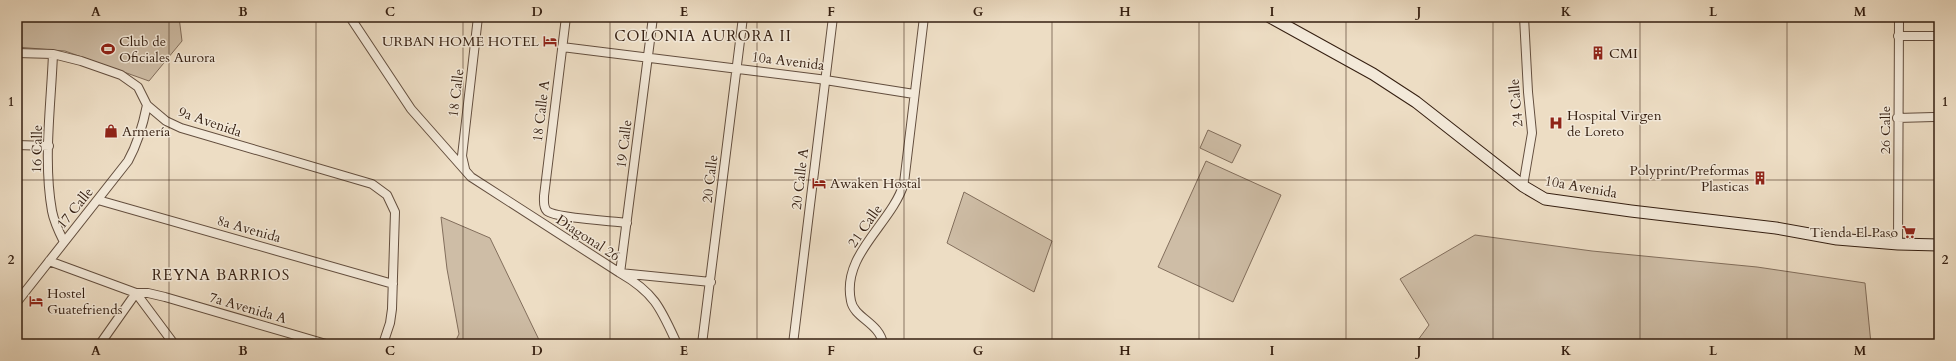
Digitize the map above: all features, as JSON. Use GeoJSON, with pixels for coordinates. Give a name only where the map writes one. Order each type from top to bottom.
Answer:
{"type":"FeatureCollection","features":[{"type":"Feature","properties":{"kind":"main road","name":"10a Avenida"},"geometry":{"type":"LineString","coordinates":[[1270,17],[1373,74],[1416,102],[1523,186],[1545,199],[1776,228],[1837,239],[1898,244],[1939,245]]}},
{"type":"Feature","properties":{"kind":"street","name":"Diagonal 26"},"geometry":{"type":"LineString","coordinates":[[350,17],[411,109],[465,171],[471,177],[620,273],[638,283],[656,302],[677,344]]}},
{"type":"Feature","properties":{"kind":"street","name":"18 Calle"},"geometry":{"type":"LineString","coordinates":[[465,171],[462,156],[478,17]]}},
{"type":"Feature","properties":{"kind":"street","name":"18 Calle A"},"geometry":{"type":"LineString","coordinates":[[566,17],[544,196],[545,208],[549,212],[561,215],[627,223]]}},
{"type":"Feature","properties":{"kind":"street","name":"19 Calle"},"geometry":{"type":"LineString","coordinates":[[620,273],[653,17]]}},
{"type":"Feature","properties":{"kind":"street","name":"20 Calle"},"geometry":{"type":"LineString","coordinates":[[702,344],[711,282],[743,17]]}},
{"type":"Feature","properties":{"kind":"street","name":"20 Calle A"},"geometry":{"type":"LineString","coordinates":[[793,344],[824,80],[833,17]]}},
{"type":"Feature","properties":{"kind":"street","name":"21 Calle"},"geometry":{"type":"LineString","coordinates":[[884,342],[876,328],[856,311],[851,303],[850,282],[857,260],[892,210],[901,192],[924,17]]}},
{"type":"Feature","properties":{"kind":"street","name":"24 Calle"},"geometry":{"type":"LineString","coordinates":[[1523,186],[1532,133],[1524,17]]}},
{"type":"Feature","properties":{"kind":"street","name":"26 Calle"},"geometry":{"type":"LineString","coordinates":[[1898,244],[1897,118],[1899,17]]}},
{"type":"Feature","properties":{"kind":"street"},"geometry":{"type":"LineString","coordinates":[[1898,36],[1939,36]]}},
{"type":"Feature","properties":{"kind":"street","name":"10a Avenida"},"geometry":{"type":"LineString","coordinates":[[562,47],[824,80],[914,94]]}},
{"type":"Feature","properties":{"kind":"street","name":"9a Avenida"},"geometry":{"type":"LineString","coordinates":[[17,53],[53,54],[80,61],[121,76],[138,87],[147,105],[166,121],[181,128],[372,184],[387,195],[395,212],[393,284]]}},
{"type":"Feature","properties":{"kind":"street","name":"16 Calle"},"geometry":{"type":"LineString","coordinates":[[53,54],[49,146],[49,187],[52,212],[57,228],[64,242]]}},
{"type":"Feature","properties":{"kind":"street","name":"17 Calle"},"geometry":{"type":"LineString","coordinates":[[17,302],[128,161],[135,148],[144,124],[147,105]]}},
{"type":"Feature","properties":{"kind":"street","name":"17 Calle"},"geometry":{"type":"LineString","coordinates":[[144,124],[154,111]]}},
{"type":"Feature","properties":{"kind":"street"},"geometry":{"type":"LineString","coordinates":[[1897,118],[1934,117]]}},
{"type":"Feature","properties":{"kind":"street"},"geometry":{"type":"LineString","coordinates":[[17,145],[49,146]]}},
{"type":"Feature","properties":{"kind":"street","name":"8a Avenida"},"geometry":{"type":"LineString","coordinates":[[98,200],[393,284]]}},
{"type":"Feature","properties":{"kind":"street","name":"7a Avenida A"},"geometry":{"type":"LineString","coordinates":[[49,261],[136,292],[165,297],[326,344]]}},
{"type":"Feature","properties":{"kind":"street"},"geometry":{"type":"LineString","coordinates":[[620,273],[711,282]]}},
{"type":"Feature","properties":{"kind":"street"},"geometry":{"type":"LineString","coordinates":[[383,344],[390,323],[393,284]]}},
{"type":"Feature","properties":{"kind":"street"},"geometry":{"type":"LineString","coordinates":[[100,344],[136,292],[174,344]]}},
{"type":"Feature","properties":{"kind":"shaded area","name":"Club de Oficiales Aurora"},"geometry":{"type":"Polygon","coordinates":[[[17,17],[179,17],[182,41],[149,81],[65,51],[17,47],[17,17]]]}},
{"type":"Feature","properties":{"kind":"shaded area"},"geometry":{"type":"Polygon","coordinates":[[[1208,130],[1241,145],[1232,163],[1200,148],[1208,130]]]}},
{"type":"Feature","properties":{"kind":"shaded area"},"geometry":{"type":"Polygon","coordinates":[[[1206,161],[1281,195],[1233,302],[1158,267],[1206,161]]]}},
{"type":"Feature","properties":{"kind":"shaded area"},"geometry":{"type":"Polygon","coordinates":[[[964,192],[1052,241],[1034,292],[947,243],[964,192]]]}},
{"type":"Feature","properties":{"kind":"shaded area"},"geometry":{"type":"Polygon","coordinates":[[[441,217],[490,238],[541,344],[454,344],[459,334],[447,269],[441,217]]]}},
{"type":"Feature","properties":{"kind":"shaded area"},"geometry":{"type":"Polygon","coordinates":[[[1475,235],[1592,251],[1757,267],[1865,283],[1871,344],[1415,344],[1429,325],[1400,279],[1475,235]]]}},
{"type":"Feature","properties":{"kind":"place","name":"URBAN HOME HOTEL"},"geometry":{"type":"Point","coordinates":[550,41]}},
{"type":"Feature","properties":{"kind":"place","name":"Club de Oficiales Aurora"},"geometry":{"type":"Point","coordinates":[108,49]}},
{"type":"Feature","properties":{"kind":"place","name":"CMI"},"geometry":{"type":"Point","coordinates":[1598,53]}},
{"type":"Feature","properties":{"kind":"place","name":"Hospital Virgen de Loreto"},"geometry":{"type":"Point","coordinates":[1556,123]}},
{"type":"Feature","properties":{"kind":"place","name":"Armería"},"geometry":{"type":"Point","coordinates":[111,131]}},
{"type":"Feature","properties":{"kind":"place","name":"Polyprint/Preformas Plasticas"},"geometry":{"type":"Point","coordinates":[1760,178]}},
{"type":"Feature","properties":{"kind":"place","name":"Awaken Hostal"},"geometry":{"type":"Point","coordinates":[819,183]}},
{"type":"Feature","properties":{"kind":"place","name":"Tienda El Paso"},"geometry":{"type":"Point","coordinates":[1909,232]}},
{"type":"Feature","properties":{"kind":"place","name":"Hostel Guatefriends"},"geometry":{"type":"Point","coordinates":[36,301]}},
{"type":"Feature","properties":{"kind":"district","name":"COLONIA AURORA II"},"geometry":{"type":"Point","coordinates":[703,36]}},
{"type":"Feature","properties":{"kind":"district","name":"REYNA BARRIOS"},"geometry":{"type":"Point","coordinates":[221,275]}}]}
